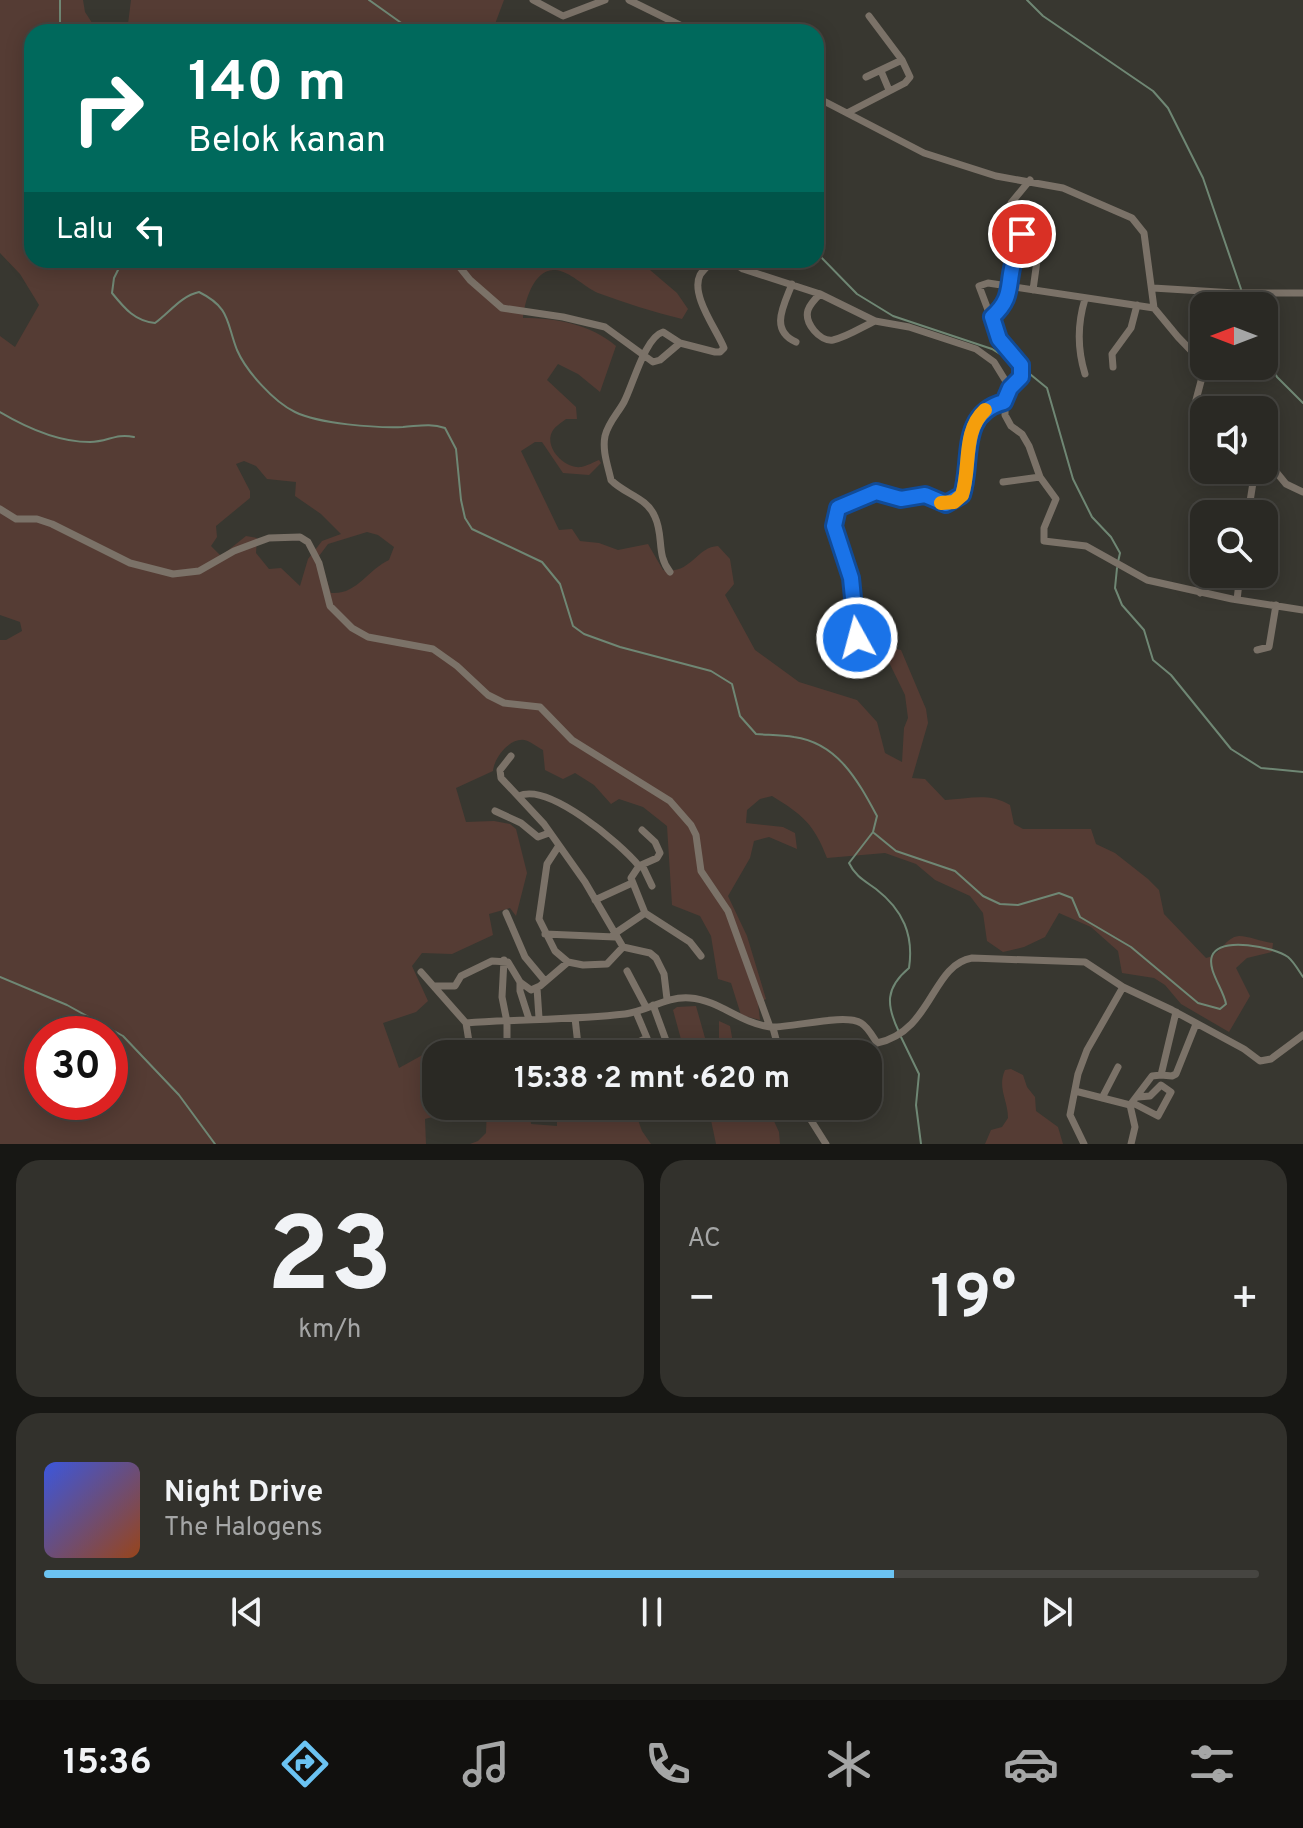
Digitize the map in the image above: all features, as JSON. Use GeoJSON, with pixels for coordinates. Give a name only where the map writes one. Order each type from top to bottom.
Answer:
{"type":"FeatureCollection","features":[{"type":"Feature","properties":{"kind":"street"},"geometry":{"type":"LineString","coordinates":[[533,0],[563,16],[605,0]]}},
{"type":"Feature","properties":{"kind":"street"},"geometry":{"type":"LineString","coordinates":[[629,0],[678,24]]}},
{"type":"Feature","properties":{"kind":"street"},"geometry":{"type":"LineString","coordinates":[[869,16],[902,60],[909,79]]}},
{"type":"Feature","properties":{"kind":"street"},"geometry":{"type":"LineString","coordinates":[[866,77],[902,60]]}},
{"type":"Feature","properties":{"kind":"street"},"geometry":{"type":"LineString","coordinates":[[881,71],[889,90]]}},
{"type":"Feature","properties":{"kind":"street"},"geometry":{"type":"LineString","coordinates":[[847,113],[909,79],[919,77]]}},
{"type":"Feature","properties":{"kind":"street"},"geometry":{"type":"LineString","coordinates":[[824,101],[924,153],[996,176],[1063,188],[1137,222],[1144,233],[1154,308],[1190,349]]}},
{"type":"Feature","properties":{"kind":"street"},"geometry":{"type":"LineString","coordinates":[[992,317],[1011,287],[1013,263],[1022,241],[1022,234],[1012,216],[1011,203],[1030,180]]}},
{"type":"Feature","properties":{"kind":"street"},"geometry":{"type":"LineString","coordinates":[[1033,290],[1039,246],[1037,215]]}},
{"type":"Feature","properties":{"kind":"street"},"geometry":{"type":"LineString","coordinates":[[460,268],[502,308],[605,327],[648,359],[658,362],[680,343]]}},
{"type":"Feature","properties":{"kind":"street"},"geometry":{"type":"LineString","coordinates":[[670,572],[661,559],[657,520],[653,512],[634,495],[615,485],[606,463],[605,436],[628,394],[644,355],[660,332],[680,343],[715,352],[724,348],[714,333],[699,294],[700,276],[706,268]]}},
{"type":"Feature","properties":{"kind":"street"},"geometry":{"type":"LineString","coordinates":[[742,268],[820,294],[875,321],[909,327],[976,349],[994,362],[1010,388]]}},
{"type":"Feature","properties":{"kind":"street"},"geometry":{"type":"LineString","coordinates":[[1154,308],[988,283],[979,286],[999,339],[1022,369],[1004,402],[1007,421],[1022,434],[1040,477],[1056,499],[1044,528],[1044,541],[1086,546],[1147,580],[1200,593],[1303,610]]}},
{"type":"Feature","properties":{"kind":"street"},"geometry":{"type":"LineString","coordinates":[[792,284],[779,320],[783,332],[796,342]]}},
{"type":"Feature","properties":{"kind":"street"},"geometry":{"type":"LineString","coordinates":[[1153,288],[1249,294],[1303,293]]}},
{"type":"Feature","properties":{"kind":"street"},"geometry":{"type":"LineString","coordinates":[[820,294],[808,309],[811,327],[820,337],[829,341],[837,339],[875,321]]}},
{"type":"Feature","properties":{"kind":"street"},"geometry":{"type":"LineString","coordinates":[[1085,299],[1078,330],[1079,352],[1085,374]]}},
{"type":"Feature","properties":{"kind":"street"},"geometry":{"type":"LineString","coordinates":[[1113,367],[1112,354],[1131,328],[1137,305]]}},
{"type":"Feature","properties":{"kind":"street"},"geometry":{"type":"LineString","coordinates":[[618,386],[628,394]]}},
{"type":"Feature","properties":{"kind":"street"},"geometry":{"type":"LineString","coordinates":[[869,658],[857,638],[852,583],[834,526],[836,512],[841,506],[876,492],[901,499],[925,495],[939,503],[954,502],[964,489],[969,441],[975,425],[990,406],[1004,402]]}},
{"type":"Feature","properties":{"kind":"street"},"geometry":{"type":"LineString","coordinates":[[1278,474],[1286,484],[1303,492]]}},
{"type":"Feature","properties":{"kind":"street"},"geometry":{"type":"LineString","coordinates":[[1003,482],[1040,477]]}},
{"type":"Feature","properties":{"kind":"street"},"geometry":{"type":"LineString","coordinates":[[0,509],[16,519],[37,519],[52,524],[130,563],[173,574],[199,571],[234,551],[269,538],[300,537],[308,542],[315,552],[330,606],[352,628],[368,637],[433,649],[488,695],[504,703],[540,707],[554,725],[572,740],[670,801],[696,835],[701,871],[728,911],[775,1040]]}},
{"type":"Feature","properties":{"kind":"street"},"geometry":{"type":"LineString","coordinates":[[1200,593],[1204,588]]}},
{"type":"Feature","properties":{"kind":"street"},"geometry":{"type":"LineString","coordinates":[[1237,600],[1238,588]]}},
{"type":"Feature","properties":{"kind":"street"},"geometry":{"type":"LineString","coordinates":[[1257,650],[1269,647],[1276,605]]}},
{"type":"Feature","properties":{"kind":"street"},"geometry":{"type":"LineString","coordinates":[[511,756],[499,773],[533,810],[577,870],[623,947],[650,953],[656,958],[664,974],[667,999]]}},
{"type":"Feature","properties":{"kind":"street"},"geometry":{"type":"LineString","coordinates":[[519,796],[532,793],[567,809],[641,865],[652,886]]}},
{"type":"Feature","properties":{"kind":"street"},"geometry":{"type":"LineString","coordinates":[[495,811],[521,823],[538,837],[549,833]]}},
{"type":"Feature","properties":{"kind":"street"},"geometry":{"type":"LineString","coordinates":[[642,830],[660,849],[657,858],[641,865],[633,873],[632,883],[645,913],[690,942],[701,956]]}},
{"type":"Feature","properties":{"kind":"street"},"geometry":{"type":"LineString","coordinates":[[558,847],[547,864],[539,919],[555,951],[568,962],[607,964],[623,947]]}},
{"type":"Feature","properties":{"kind":"street"},"geometry":{"type":"LineString","coordinates":[[595,900],[632,883]]}},
{"type":"Feature","properties":{"kind":"street"},"geometry":{"type":"LineString","coordinates":[[506,913],[525,957],[545,981]]}},
{"type":"Feature","properties":{"kind":"street"},"geometry":{"type":"LineString","coordinates":[[545,934],[615,936],[645,913]]}},
{"type":"Feature","properties":{"kind":"street"},"geometry":{"type":"LineString","coordinates":[[466,1023],[636,1012],[667,999],[689,997],[707,1000],[744,1020],[771,1027],[849,1018],[863,1024],[877,1043],[904,1033],[938,989],[946,972],[956,963],[966,959],[1070,960],[1085,962],[1123,987],[1176,1012],[1260,1061],[1271,1059],[1303,1035]]}},
{"type":"Feature","properties":{"kind":"street"},"geometry":{"type":"LineString","coordinates":[[434,986],[455,986],[461,976],[492,961],[504,960],[527,988],[537,988],[568,962]]}},
{"type":"Feature","properties":{"kind":"street"},"geometry":{"type":"LineString","coordinates":[[504,960],[502,997],[507,1040]]}},
{"type":"Feature","properties":{"kind":"street"},"geometry":{"type":"LineString","coordinates":[[627,971],[650,1006],[665,1040]]}},
{"type":"Feature","properties":{"kind":"street"},"geometry":{"type":"LineString","coordinates":[[421,972],[466,1023],[469,1040]]}},
{"type":"Feature","properties":{"kind":"street"},"geometry":{"type":"LineString","coordinates":[[520,982],[529,1019]]}},
{"type":"Feature","properties":{"kind":"street"},"geometry":{"type":"LineString","coordinates":[[1084,1144],[1070,1115],[1081,1062],[1123,987]]}},
{"type":"Feature","properties":{"kind":"street"},"geometry":{"type":"LineString","coordinates":[[537,988],[539,1018]]}},
{"type":"Feature","properties":{"kind":"street"},"geometry":{"type":"LineString","coordinates":[[636,1012],[647,1038],[643,1040]]}},
{"type":"Feature","properties":{"kind":"street"},"geometry":{"type":"LineString","coordinates":[[1161,1075],[1176,1012]]}},
{"type":"Feature","properties":{"kind":"street"},"geometry":{"type":"LineString","coordinates":[[575,1018],[577,1040]]}},
{"type":"Feature","properties":{"kind":"street"},"geometry":{"type":"LineString","coordinates":[[1131,1144],[1135,1127],[1134,1102],[1152,1076],[1176,1074],[1196,1024]]}},
{"type":"Feature","properties":{"kind":"street"},"geometry":{"type":"LineString","coordinates":[[1102,1098],[1118,1067]]}},
{"type":"Feature","properties":{"kind":"street"},"geometry":{"type":"LineString","coordinates":[[1075,1091],[1134,1102],[1158,1116],[1171,1092],[1161,1085],[1150,1096],[1134,1102]]}},
{"type":"Feature","properties":{"kind":"street"},"geometry":{"type":"LineString","coordinates":[[811,1120],[826,1144]]}},
{"type":"Feature","properties":{"kind":"shaded area"},"geometry":{"type":"Polygon","coordinates":[[[0,0],[83,0],[85,12],[93,24],[24,24],[24,268],[650,268],[677,293],[688,309],[682,319],[598,293],[566,273],[555,270],[536,280],[525,304],[523,318],[548,319],[584,327],[616,346],[600,392],[578,374],[558,364],[547,380],[576,407],[577,419],[566,419],[552,432],[553,451],[575,467],[599,460],[601,463],[589,475],[563,473],[542,442],[535,442],[521,451],[559,530],[572,529],[580,541],[599,543],[618,550],[648,544],[663,570],[687,565],[704,551],[718,546],[730,559],[734,584],[725,595],[755,650],[799,682],[857,700],[877,722],[885,753],[902,762],[904,728],[908,718],[905,695],[884,652],[885,646],[901,650],[926,709],[928,723],[912,778],[925,779],[945,800],[978,797],[1002,801],[1010,805],[1014,824],[1023,829],[1091,829],[1096,844],[1115,853],[1159,890],[1164,914],[1206,958],[1234,937],[1273,943],[1272,952],[1247,958],[1236,968],[1250,996],[1229,1032],[1181,1004],[1165,985],[1154,978],[1122,973],[1118,951],[1091,927],[1059,913],[1045,937],[1003,952],[987,941],[983,913],[970,896],[935,880],[916,864],[885,853],[827,858],[806,821],[772,796],[760,799],[747,810],[746,823],[783,827],[795,833],[797,849],[769,837],[754,841],[750,858],[728,896],[747,936],[766,999],[758,1003],[760,1020],[741,1015],[731,983],[718,979],[711,936],[700,916],[672,905],[667,826],[643,807],[619,799],[611,804],[594,785],[575,773],[563,779],[545,770],[543,750],[518,740],[503,750],[493,771],[456,788],[466,822],[494,821],[510,824],[516,829],[527,873],[516,916],[510,908],[489,914],[493,935],[452,954],[422,953],[412,966],[428,1001],[416,1012],[383,1023],[399,1068],[422,1055],[422,1120],[425,1120],[426,1144],[0,1144],[0,640],[22,631],[20,622],[0,615],[0,336],[15,347],[39,305],[20,274],[0,253],[0,0]],[[244,461],[236,464],[250,491],[250,498],[216,526],[217,537],[211,546],[221,556],[246,536],[257,538],[256,553],[269,569],[281,568],[300,586],[308,559],[322,541],[341,534],[321,514],[295,496],[296,482],[267,479],[256,466],[244,461]],[[367,532],[328,544],[319,556],[331,593],[348,590],[389,560],[394,547],[378,535],[367,532]]]}},
{"type":"Feature","properties":{"kind":"shaded area"},"geometry":{"type":"Polygon","coordinates":[[[131,0],[504,0],[495,24],[128,24],[131,0]]]}},
{"type":"Feature","properties":{"kind":"shaded area"},"geometry":{"type":"Polygon","coordinates":[[[696,1006],[706,1040],[681,1040],[673,1010],[696,1006]]]}},
{"type":"Feature","properties":{"kind":"shaded area"},"geometry":{"type":"Polygon","coordinates":[[[719,1021],[730,1026],[732,1040],[719,1040],[719,1021]]]}},
{"type":"Feature","properties":{"kind":"shaded area"},"geometry":{"type":"Polygon","coordinates":[[[1011,1069],[1023,1075],[1035,1097],[1036,1111],[1058,1127],[1063,1144],[985,1144],[991,1130],[1002,1127],[1008,1118],[1002,1083],[1005,1070],[1011,1069]]]}},
{"type":"Feature","properties":{"kind":"shaded area"},"geometry":{"type":"Polygon","coordinates":[[[486,1120],[531,1120],[531,1124],[557,1126],[557,1120],[638,1120],[651,1144],[470,1144],[486,1133],[486,1120]]]}},
{"type":"Feature","properties":{"kind":"shaded area"},"geometry":{"type":"Polygon","coordinates":[[[711,1120],[773,1120],[779,1132],[780,1144],[716,1144],[711,1120]]]}},
{"type":"Feature","properties":{"kind":"waterway"},"geometry":{"type":"LineString","coordinates":[[60,0],[60,24]]}},
{"type":"Feature","properties":{"kind":"waterway"},"geometry":{"type":"LineString","coordinates":[[369,0],[403,24]]}},
{"type":"Feature","properties":{"kind":"waterway"},"geometry":{"type":"LineString","coordinates":[[1027,0],[1043,16],[1153,91],[1168,108],[1203,178],[1241,289]]}},
{"type":"Feature","properties":{"kind":"waterway"},"geometry":{"type":"LineString","coordinates":[[824,260],[857,294],[893,316],[992,349],[1016,364]]}},
{"type":"Feature","properties":{"kind":"waterway"},"geometry":{"type":"LineString","coordinates":[[119,268],[112,293],[126,309],[142,320],[155,323],[181,301],[199,292],[217,304],[226,316],[237,350],[247,367],[270,394],[295,412],[318,420],[348,424],[445,428],[456,449],[461,500],[465,518],[472,529],[542,562],[560,584],[573,626],[584,634],[620,647],[711,671],[732,684],[740,716],[756,734],[809,741],[835,755],[854,777],[877,816],[873,832],[849,863],[851,868],[893,906],[908,934],[909,968],[895,983],[890,997],[899,1032]]}},
{"type":"Feature","properties":{"kind":"waterway"},"geometry":{"type":"LineString","coordinates":[[1025,370],[1047,388],[1073,479],[1092,517],[1111,537],[1120,553],[1118,562]]}},
{"type":"Feature","properties":{"kind":"waterway"},"geometry":{"type":"LineString","coordinates":[[1278,378],[1303,403]]}},
{"type":"Feature","properties":{"kind":"waterway"},"geometry":{"type":"LineString","coordinates":[[0,412],[32,429],[67,440],[90,442],[134,437]]}},
{"type":"Feature","properties":{"kind":"waterway"},"geometry":{"type":"LineString","coordinates":[[1117,568],[1115,588],[1122,605],[1144,630],[1153,660],[1171,675],[1231,749],[1261,768],[1303,772]]}},
{"type":"Feature","properties":{"kind":"waterway"},"geometry":{"type":"LineString","coordinates":[[874,833],[896,851],[955,871],[983,896],[1000,904],[1018,905],[1059,893],[1072,898],[1080,917],[1131,947],[1198,1003],[1220,1009],[1226,1004],[1211,962],[1217,950],[1225,946],[1248,945],[1281,953],[1290,959],[1303,977]]}},
{"type":"Feature","properties":{"kind":"waterway"},"geometry":{"type":"LineString","coordinates":[[0,977],[67,1005],[123,1036],[179,1095],[215,1144]]}},
{"type":"Feature","properties":{"kind":"waterway"},"geometry":{"type":"LineString","coordinates":[[901,1037],[919,1074],[916,1105],[921,1144]]}},
{"type":"Feature","properties":{"kind":"slow traffic"},"geometry":{"type":"LineString","coordinates":[[941,503],[954,502],[962,495],[969,441],[985,410]]}},
{"type":"Feature","properties":{"kind":"route"},"geometry":{"type":"LineString","coordinates":[[857,638],[851,578],[834,526],[836,512],[841,506],[876,492],[901,499],[925,495],[946,504],[962,495],[969,441],[975,425],[990,406],[1004,402],[1005,395],[1021,377],[1021,365],[999,339],[992,317],[1011,287],[1013,263],[1021,250],[1022,234]]}}]}
